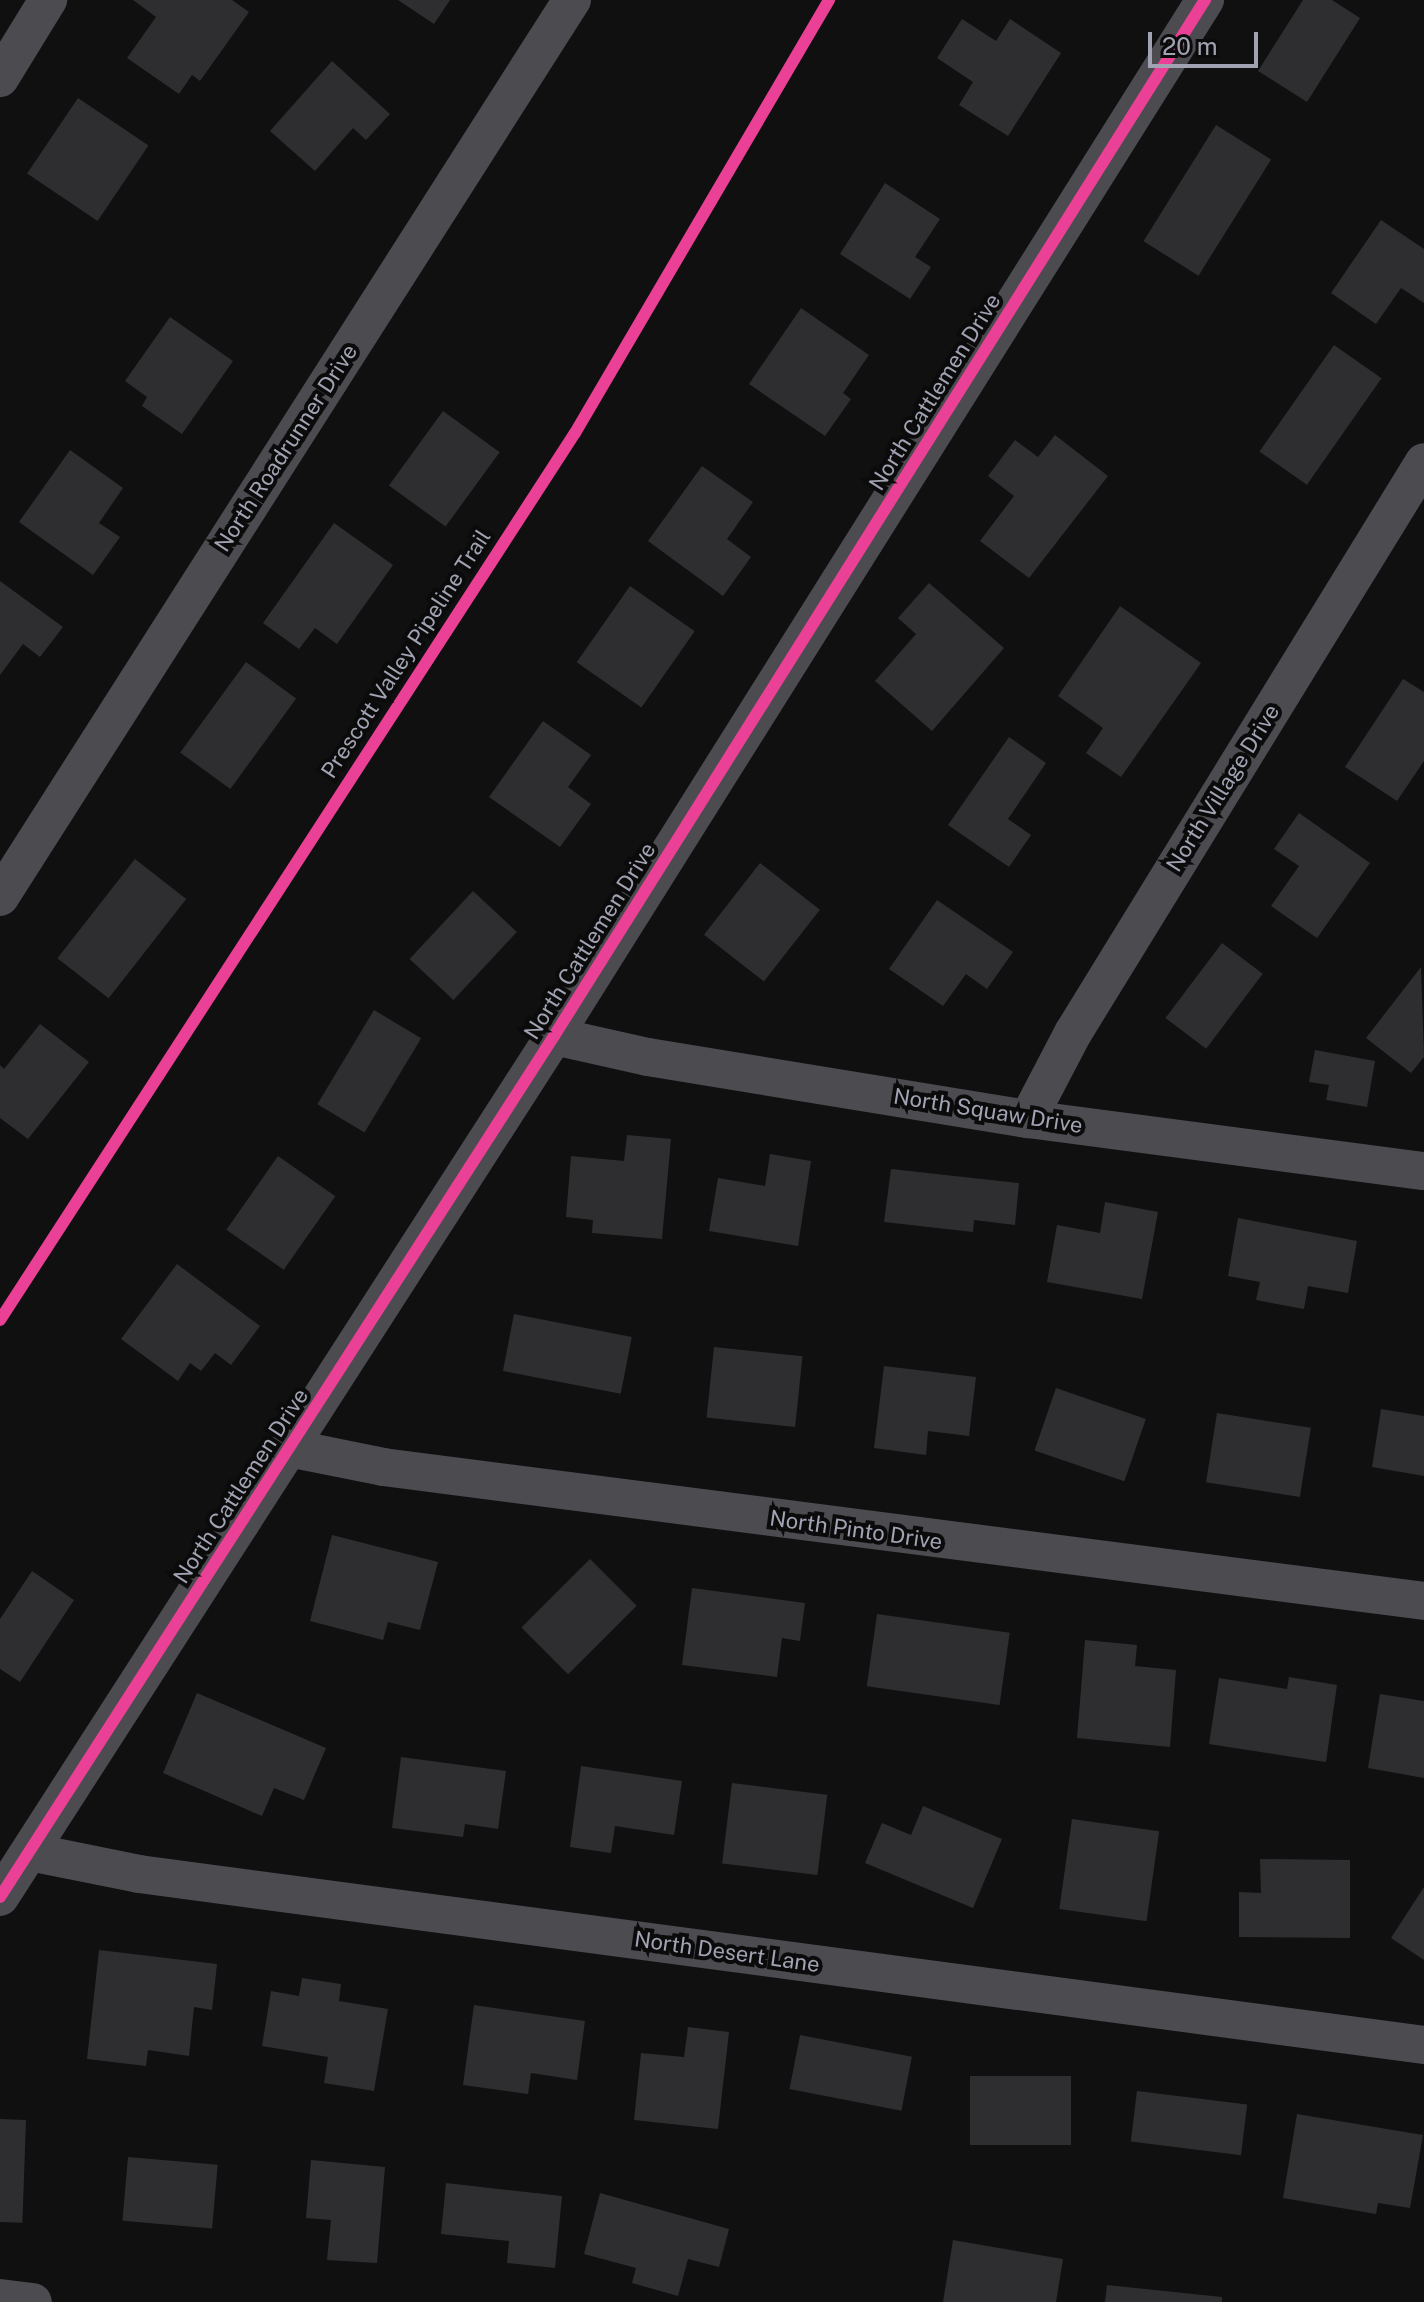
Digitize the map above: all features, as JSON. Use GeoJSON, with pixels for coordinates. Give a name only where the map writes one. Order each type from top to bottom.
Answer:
{"type":"FeatureCollection","features":[{"type":"Feature","properties":{"kind":"street"},"geometry":{"type":"LineString","coordinates":[[0,78],[48,0]]}},
{"type":"Feature","properties":{"kind":"street","name":"North Roadrunner Drive"},"geometry":{"type":"LineString","coordinates":[[0,897],[572,0]]}},
{"type":"Feature","properties":{"kind":"street","name":"North Cattlemen Drive"},"geometry":{"type":"LineString","coordinates":[[0,1897],[554,1036],[1205,0]]}},
{"type":"Feature","properties":{"kind":"street","name":"North Village Drive"},"geometry":{"type":"LineString","coordinates":[[1028,1119],[1073,1033],[1424,462]]}},
{"type":"Feature","properties":{"kind":"street","name":"North Squaw Drive"},"geometry":{"type":"LineString","coordinates":[[554,1036],[648,1057],[1028,1119],[1424,1171]]}},
{"type":"Feature","properties":{"kind":"street","name":"North Pinto Drive"},"geometry":{"type":"LineString","coordinates":[[289,1448],[398,1469],[1424,1601]]}},
{"type":"Feature","properties":{"kind":"street","name":"North Desert Lane"},"geometry":{"type":"LineString","coordinates":[[30,1852],[139,1874],[1424,2045]]}},
{"type":"Feature","properties":{"kind":"street"},"geometry":{"type":"LineString","coordinates":[[0,2298],[33,2302]]}},
{"type":"Feature","properties":{"kind":"building"},"geometry":{"type":"Polygon","coordinates":[[[133,0],[232,0],[249,12],[200,81],[192,75],[179,94],[127,58],[156,17],[133,0]]]}},
{"type":"Feature","properties":{"kind":"building"},"geometry":{"type":"Polygon","coordinates":[[[398,0],[450,0],[434,24],[398,0]]]}},
{"type":"Feature","properties":{"kind":"building"},"geometry":{"type":"Polygon","coordinates":[[[1303,0],[1332,0],[1360,18],[1307,102],[1258,71],[1303,0]]]}},
{"type":"Feature","properties":{"kind":"building"},"geometry":{"type":"Polygon","coordinates":[[[962,19],[996,41],[1010,19],[1061,53],[1008,136],[959,105],[973,82],[937,58],[962,19]]]}},
{"type":"Feature","properties":{"kind":"building"},"geometry":{"type":"Polygon","coordinates":[[[332,61],[390,114],[366,140],[353,128],[315,171],[270,131],[332,61]]]}},
{"type":"Feature","properties":{"kind":"building"},"geometry":{"type":"Polygon","coordinates":[[[78,98],[148,146],[98,221],[27,173],[78,98]]]}},
{"type":"Feature","properties":{"kind":"building"},"geometry":{"type":"Polygon","coordinates":[[[1216,125],[1271,159],[1199,276],[1143,241],[1216,125]]]}},
{"type":"Feature","properties":{"kind":"building"},"geometry":{"type":"Polygon","coordinates":[[[885,183],[940,219],[915,257],[931,267],[910,299],[840,254],[885,183]]]}},
{"type":"Feature","properties":{"kind":"building"},"geometry":{"type":"Polygon","coordinates":[[[1381,220],[1424,249],[1424,303],[1401,288],[1376,324],[1331,293],[1381,220]]]}},
{"type":"Feature","properties":{"kind":"building"},"geometry":{"type":"Polygon","coordinates":[[[801,308],[869,355],[843,393],[851,399],[825,436],[749,384],[801,308]]]}},
{"type":"Feature","properties":{"kind":"building"},"geometry":{"type":"Polygon","coordinates":[[[170,317],[233,361],[182,434],[142,406],[147,397],[125,381],[170,317]]]}},
{"type":"Feature","properties":{"kind":"building"},"geometry":{"type":"Polygon","coordinates":[[[1334,345],[1382,378],[1307,485],[1259,451],[1334,345]]]}},
{"type":"Feature","properties":{"kind":"building"},"geometry":{"type":"Polygon","coordinates":[[[443,411],[500,452],[446,527],[389,485],[443,411]]]}},
{"type":"Feature","properties":{"kind":"building"},"geometry":{"type":"Polygon","coordinates":[[[1055,435],[1108,476],[1029,578],[980,541],[1014,496],[988,476],[1015,440],[1038,457],[1055,435]]]}},
{"type":"Feature","properties":{"kind":"building"},"geometry":{"type":"Polygon","coordinates":[[[70,450],[123,488],[99,523],[120,537],[93,575],[19,522],[70,450]]]}},
{"type":"Feature","properties":{"kind":"building"},"geometry":{"type":"Polygon","coordinates":[[[702,466],[753,502],[727,539],[751,557],[723,596],[648,541],[702,466]]]}},
{"type":"Feature","properties":{"kind":"building"},"geometry":{"type":"Polygon","coordinates":[[[334,523],[393,565],[337,644],[315,628],[299,649],[263,623],[334,523]]]}},
{"type":"Feature","properties":{"kind":"building"},"geometry":{"type":"Polygon","coordinates":[[[0,581],[63,627],[40,657],[23,644],[0,675],[0,581]]]}},
{"type":"Feature","properties":{"kind":"building"},"geometry":{"type":"Polygon","coordinates":[[[929,583],[1004,648],[932,731],[875,681],[916,634],[898,618],[929,583]]]}},
{"type":"Feature","properties":{"kind":"building"},"geometry":{"type":"Polygon","coordinates":[[[630,586],[695,631],[641,707],[577,662],[630,586]]]}},
{"type":"Feature","properties":{"kind":"building"},"geometry":{"type":"Polygon","coordinates":[[[1120,606],[1201,663],[1121,777],[1086,753],[1103,728],[1058,696],[1120,606]]]}},
{"type":"Feature","properties":{"kind":"building"},"geometry":{"type":"Polygon","coordinates":[[[246,662],[296,698],[230,789],[180,753],[246,662]]]}},
{"type":"Feature","properties":{"kind":"building"},"geometry":{"type":"Polygon","coordinates":[[[1403,679],[1424,692],[1424,761],[1397,801],[1345,767],[1403,679]]]}},
{"type":"Feature","properties":{"kind":"building"},"geometry":{"type":"Polygon","coordinates":[[[543,721],[591,755],[568,787],[591,804],[560,847],[489,797],[543,721]]]}},
{"type":"Feature","properties":{"kind":"building"},"geometry":{"type":"Polygon","coordinates":[[[1009,737],[1046,763],[1008,819],[1031,835],[1009,867],[948,825],[1009,737]]]}},
{"type":"Feature","properties":{"kind":"building"},"geometry":{"type":"Polygon","coordinates":[[[1299,813],[1370,863],[1317,938],[1271,906],[1299,866],[1274,849],[1299,813]]]}},
{"type":"Feature","properties":{"kind":"building"},"geometry":{"type":"Polygon","coordinates":[[[135,859],[186,899],[109,998],[57,958],[135,859]]]}},
{"type":"Feature","properties":{"kind":"building"},"geometry":{"type":"Polygon","coordinates":[[[760,863],[820,910],[764,981],[704,935],[760,863]]]}},
{"type":"Feature","properties":{"kind":"building"},"geometry":{"type":"Polygon","coordinates":[[[473,891],[517,932],[453,1000],[410,959],[473,891]]]}},
{"type":"Feature","properties":{"kind":"building"},"geometry":{"type":"Polygon","coordinates":[[[937,900],[1013,952],[987,989],[966,974],[943,1006],[889,969],[937,900]]]}},
{"type":"Feature","properties":{"kind":"building"},"geometry":{"type":"Polygon","coordinates":[[[1222,943],[1263,974],[1206,1049],[1165,1018],[1222,943]]]}},
{"type":"Feature","properties":{"kind":"building"},"geometry":{"type":"Polygon","coordinates":[[[1421,967],[1424,1057],[1411,1073],[1366,1038],[1421,967]]]}},
{"type":"Feature","properties":{"kind":"building"},"geometry":{"type":"Polygon","coordinates":[[[374,1010],[421,1038],[364,1133],[317,1104],[374,1010]]]}},
{"type":"Feature","properties":{"kind":"building"},"geometry":{"type":"Polygon","coordinates":[[[40,1024],[89,1062],[28,1139],[0,1118],[0,1065],[4,1069],[40,1024]]]}},
{"type":"Feature","properties":{"kind":"building"},"geometry":{"type":"Polygon","coordinates":[[[1315,1050],[1375,1061],[1367,1107],[1326,1100],[1329,1085],[1309,1082],[1315,1050]]]}},
{"type":"Feature","properties":{"kind":"building"},"geometry":{"type":"Polygon","coordinates":[[[627,1135],[671,1139],[662,1239],[592,1233],[593,1220],[566,1217],[571,1156],[624,1161],[627,1135]]]}},
{"type":"Feature","properties":{"kind":"building"},"geometry":{"type":"Polygon","coordinates":[[[770,1154],[811,1161],[798,1246],[709,1231],[718,1178],[765,1186],[770,1154]]]}},
{"type":"Feature","properties":{"kind":"building"},"geometry":{"type":"Polygon","coordinates":[[[278,1156],[335,1196],[284,1270],[226,1230],[278,1156]]]}},
{"type":"Feature","properties":{"kind":"building"},"geometry":{"type":"Polygon","coordinates":[[[891,1169],[1019,1183],[1015,1225],[974,1220],[973,1232],[884,1222],[891,1169]]]}},
{"type":"Feature","properties":{"kind":"building"},"geometry":{"type":"Polygon","coordinates":[[[1105,1202],[1158,1212],[1142,1299],[1047,1282],[1057,1225],[1100,1233],[1105,1202]]]}},
{"type":"Feature","properties":{"kind":"building"},"geometry":{"type":"Polygon","coordinates":[[[1238,1218],[1357,1241],[1348,1293],[1308,1286],[1304,1309],[1256,1300],[1260,1282],[1228,1276],[1238,1218]]]}},
{"type":"Feature","properties":{"kind":"building"},"geometry":{"type":"Polygon","coordinates":[[[177,1264],[260,1326],[231,1365],[215,1353],[201,1371],[190,1363],[178,1381],[121,1339],[177,1264]]]}},
{"type":"Feature","properties":{"kind":"building"},"geometry":{"type":"Polygon","coordinates":[[[514,1314],[632,1337],[621,1394],[503,1371],[514,1314]]]}},
{"type":"Feature","properties":{"kind":"building"},"geometry":{"type":"Polygon","coordinates":[[[714,1347],[803,1356],[795,1427],[707,1418],[714,1347]]]}},
{"type":"Feature","properties":{"kind":"building"},"geometry":{"type":"Polygon","coordinates":[[[884,1366],[976,1377],[969,1436],[928,1431],[926,1455],[874,1448],[884,1366]]]}},
{"type":"Feature","properties":{"kind":"building"},"geometry":{"type":"Polygon","coordinates":[[[1056,1388],[1146,1419],[1124,1481],[1035,1450],[1056,1388]]]}},
{"type":"Feature","properties":{"kind":"building"},"geometry":{"type":"Polygon","coordinates":[[[1381,1409],[1424,1416],[1424,1476],[1372,1467],[1381,1409]]]}},
{"type":"Feature","properties":{"kind":"building"},"geometry":{"type":"Polygon","coordinates":[[[1217,1413],[1311,1428],[1300,1497],[1206,1482],[1217,1413]]]}},
{"type":"Feature","properties":{"kind":"building"},"geometry":{"type":"Polygon","coordinates":[[[332,1535],[438,1562],[420,1630],[388,1622],[383,1640],[310,1621],[332,1535]]]}},
{"type":"Feature","properties":{"kind":"building"},"geometry":{"type":"Polygon","coordinates":[[[590,1559],[637,1606],[568,1674],[521,1628],[590,1559]]]}},
{"type":"Feature","properties":{"kind":"building"},"geometry":{"type":"Polygon","coordinates":[[[32,1571],[74,1600],[20,1682],[0,1669],[0,1619],[32,1571]]]}},
{"type":"Feature","properties":{"kind":"building"},"geometry":{"type":"Polygon","coordinates":[[[692,1588],[805,1603],[800,1641],[782,1638],[777,1677],[682,1665],[692,1588]]]}},
{"type":"Feature","properties":{"kind":"building"},"geometry":{"type":"Polygon","coordinates":[[[877,1614],[1010,1633],[1000,1705],[867,1686],[877,1614]]]}},
{"type":"Feature","properties":{"kind":"building"},"geometry":{"type":"Polygon","coordinates":[[[1085,1640],[1137,1645],[1135,1666],[1176,1670],[1170,1747],[1077,1738],[1085,1640]]]}},
{"type":"Feature","properties":{"kind":"building"},"geometry":{"type":"Polygon","coordinates":[[[1289,1677],[1337,1685],[1326,1762],[1209,1744],[1219,1678],[1287,1689],[1289,1677]]]}},
{"type":"Feature","properties":{"kind":"building"},"geometry":{"type":"Polygon","coordinates":[[[197,1693],[326,1748],[304,1800],[274,1788],[262,1816],[163,1773],[197,1693]]]}},
{"type":"Feature","properties":{"kind":"building"},"geometry":{"type":"Polygon","coordinates":[[[1380,1694],[1424,1701],[1424,1778],[1368,1768],[1380,1694]]]}},
{"type":"Feature","properties":{"kind":"building"},"geometry":{"type":"Polygon","coordinates":[[[401,1757],[506,1771],[498,1829],[465,1824],[463,1837],[392,1828],[401,1757]]]}},
{"type":"Feature","properties":{"kind":"building"},"geometry":{"type":"Polygon","coordinates":[[[581,1766],[682,1781],[674,1835],[615,1826],[611,1853],[570,1847],[581,1766]]]}},
{"type":"Feature","properties":{"kind":"building"},"geometry":{"type":"Polygon","coordinates":[[[732,1783],[827,1795],[817,1875],[722,1863],[732,1783]]]}},
{"type":"Feature","properties":{"kind":"building"},"geometry":{"type":"Polygon","coordinates":[[[923,1806],[1002,1839],[973,1908],[865,1863],[882,1823],[911,1835],[923,1806]]]}},
{"type":"Feature","properties":{"kind":"building"},"geometry":{"type":"Polygon","coordinates":[[[1072,1819],[1159,1831],[1146,1921],[1059,1909],[1072,1819]]]}},
{"type":"Feature","properties":{"kind":"building"},"geometry":{"type":"Polygon","coordinates":[[[1260,1859],[1350,1860],[1350,1938],[1239,1937],[1239,1892],[1261,1893],[1260,1859]]]}},
{"type":"Feature","properties":{"kind":"building"},"geometry":{"type":"Polygon","coordinates":[[[1424,1887],[1424,1960],[1391,1938],[1424,1887]]]}},
{"type":"Feature","properties":{"kind":"building"},"geometry":{"type":"Polygon","coordinates":[[[99,1950],[217,1964],[212,2010],[194,2007],[189,2056],[148,2050],[146,2066],[87,2059],[99,1950]]]}},
{"type":"Feature","properties":{"kind":"building"},"geometry":{"type":"Polygon","coordinates":[[[302,1978],[341,1984],[339,2001],[388,2009],[374,2091],[324,2083],[328,2057],[262,2046],[271,1991],[299,1996],[302,1978]]]}},
{"type":"Feature","properties":{"kind":"building"},"geometry":{"type":"Polygon","coordinates":[[[474,2005],[585,2021],[577,2080],[531,2073],[528,2094],[463,2085],[474,2005]]]}},
{"type":"Feature","properties":{"kind":"building"},"geometry":{"type":"Polygon","coordinates":[[[688,2027],[729,2032],[718,2129],[634,2120],[641,2053],[684,2057],[688,2027]]]}},
{"type":"Feature","properties":{"kind":"building"},"geometry":{"type":"Polygon","coordinates":[[[800,2035],[912,2057],[901,2111],[790,2089],[800,2035]]]}},
{"type":"Feature","properties":{"kind":"building"},"geometry":{"type":"Polygon","coordinates":[[[970,2076],[1071,2076],[1071,2145],[970,2145],[970,2076]]]}},
{"type":"Feature","properties":{"kind":"building"},"geometry":{"type":"Polygon","coordinates":[[[1137,2091],[1247,2105],[1241,2155],[1131,2142],[1137,2091]]]}},
{"type":"Feature","properties":{"kind":"building"},"geometry":{"type":"Polygon","coordinates":[[[1297,2114],[1423,2135],[1410,2208],[1378,2203],[1376,2214],[1283,2198],[1297,2114]]]}},
{"type":"Feature","properties":{"kind":"building"},"geometry":{"type":"Polygon","coordinates":[[[0,2119],[26,2120],[22,2223],[0,2222],[0,2119]]]}},
{"type":"Feature","properties":{"kind":"building"},"geometry":{"type":"Polygon","coordinates":[[[128,2157],[218,2165],[212,2229],[122,2221],[128,2157]]]}},
{"type":"Feature","properties":{"kind":"building"},"geometry":{"type":"Polygon","coordinates":[[[311,2160],[385,2167],[377,2263],[327,2260],[331,2220],[306,2218],[311,2160]]]}},
{"type":"Feature","properties":{"kind":"building"},"geometry":{"type":"Polygon","coordinates":[[[446,2183],[562,2196],[555,2268],[507,2263],[509,2241],[441,2234],[446,2183]]]}},
{"type":"Feature","properties":{"kind":"building"},"geometry":{"type":"Polygon","coordinates":[[[600,2193],[729,2229],[719,2267],[688,2259],[678,2296],[632,2283],[636,2268],[584,2254],[600,2193]]]}},
{"type":"Feature","properties":{"kind":"building"},"geometry":{"type":"Polygon","coordinates":[[[953,2240],[1063,2259],[1056,2302],[943,2302],[953,2240]]]}},
{"type":"Feature","properties":{"kind":"building"},"geometry":{"type":"Polygon","coordinates":[[[1107,2285],[1222,2297],[1222,2302],[1105,2302],[1107,2285]]]}},
{"type":"Feature","properties":{"kind":"cycle path","name":"Prescott Valley Pipeline Trail"},"geometry":{"type":"LineString","coordinates":[[0,1320],[575,433],[829,0]]}},
{"type":"Feature","properties":{"kind":"cycle path"},"geometry":{"type":"LineString","coordinates":[[0,1897],[554,1036],[1205,0]]}}]}
